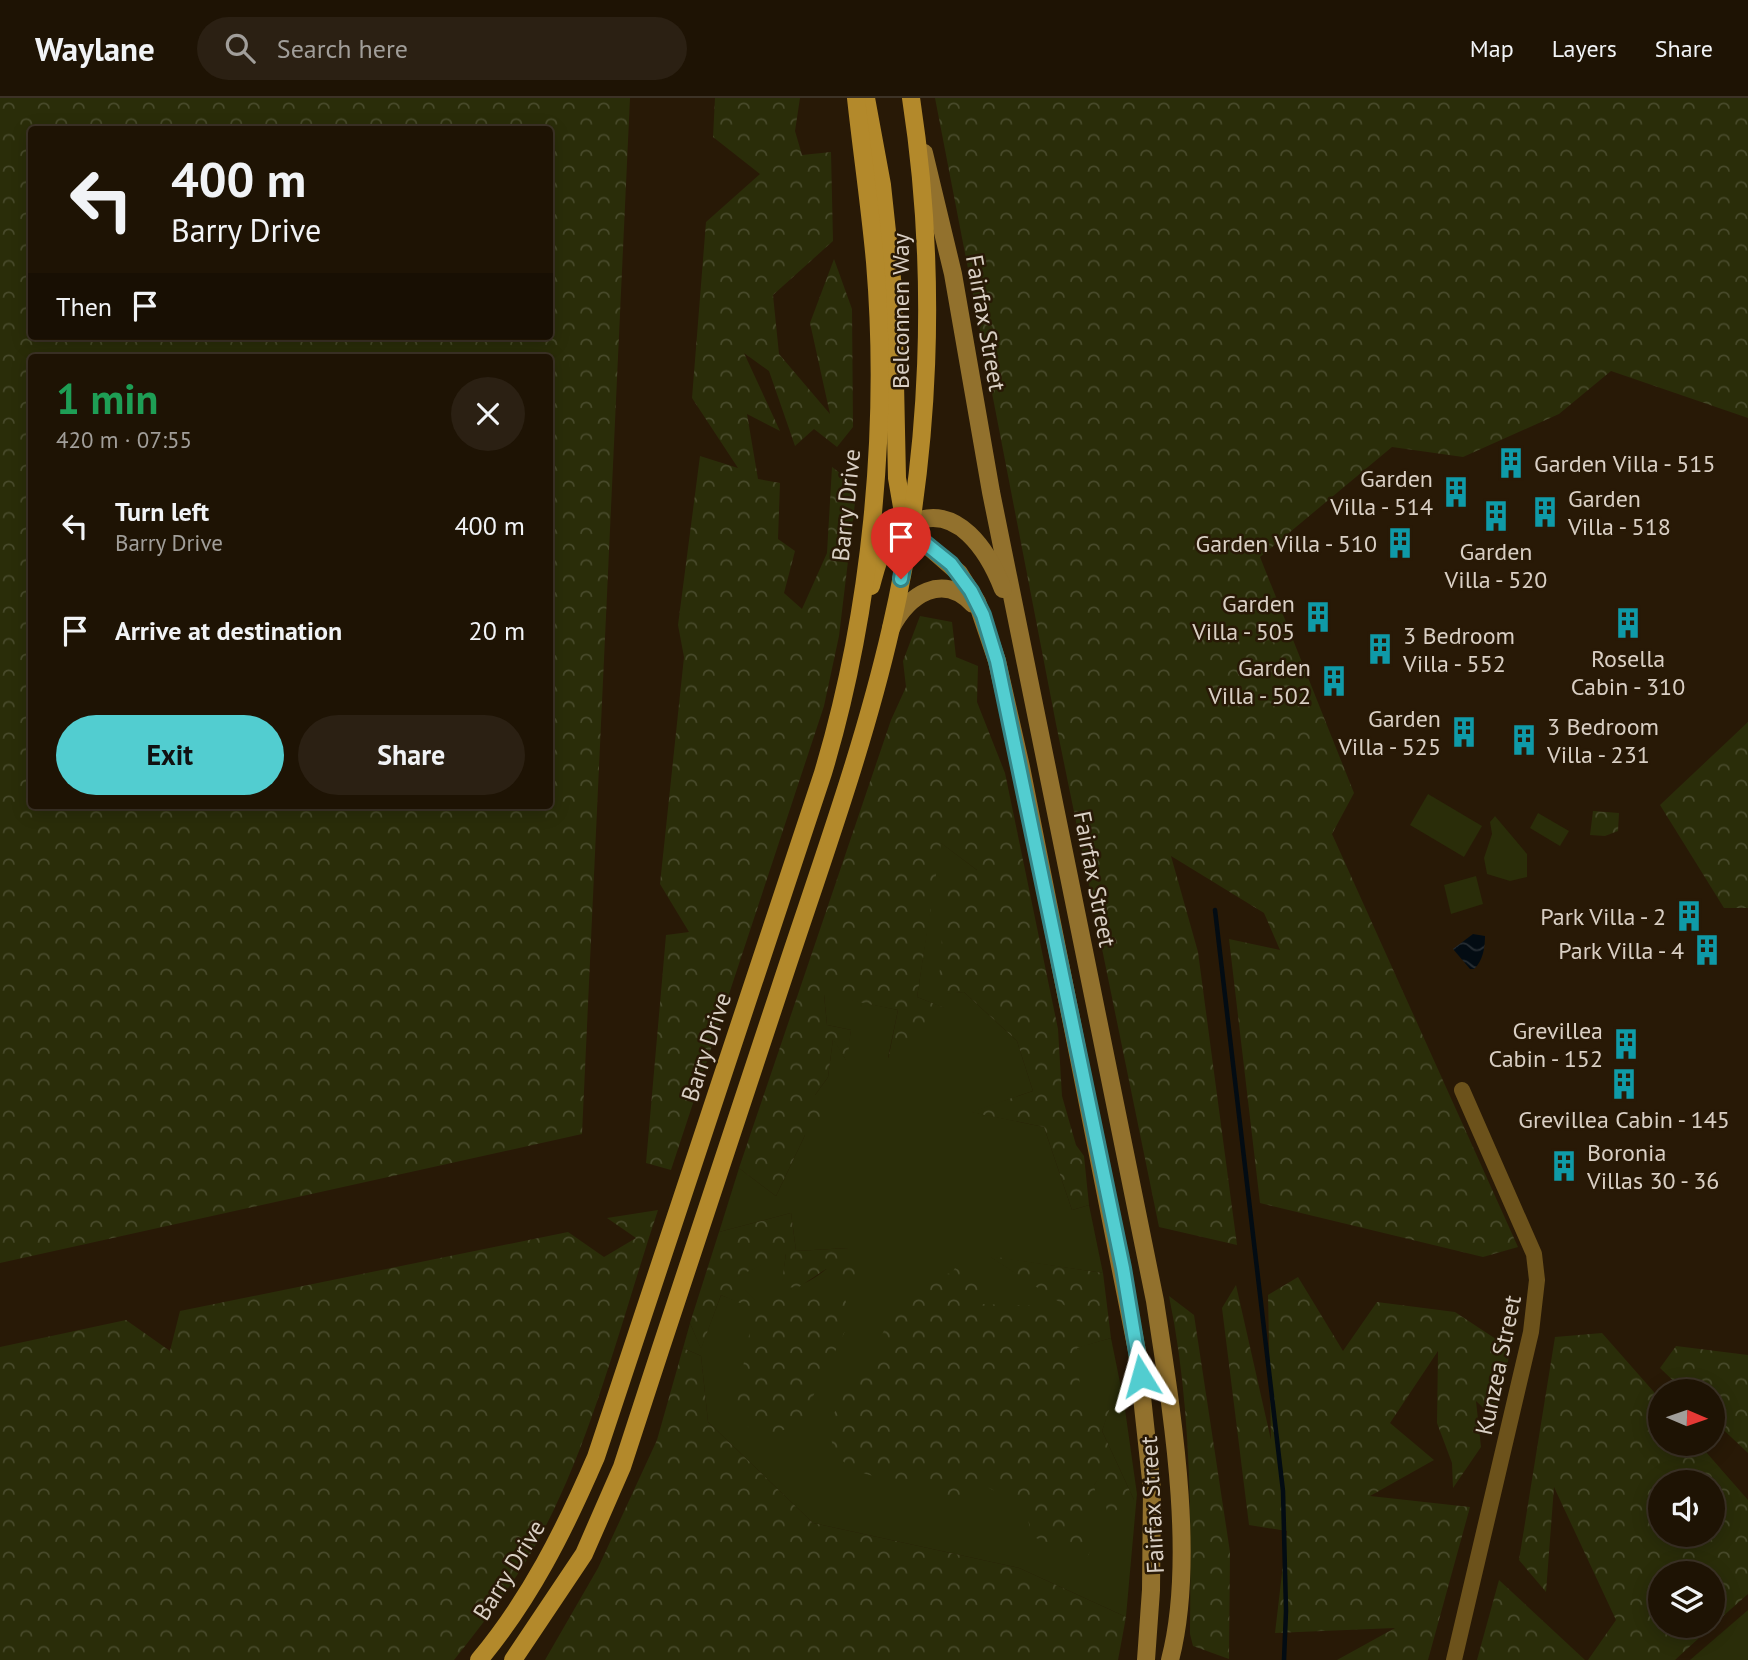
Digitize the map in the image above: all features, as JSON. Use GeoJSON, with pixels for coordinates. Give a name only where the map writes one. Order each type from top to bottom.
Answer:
{"type":"FeatureCollection","features":[{"type":"Feature","properties":{"kind":"main road","name":"Belconnen Way"},"geometry":{"type":"LineString","coordinates":[[856,98],[875,263],[878,414]]}},
{"type":"Feature","properties":{"kind":"main road"},"geometry":{"type":"LineString","coordinates":[[513,1660],[584,1554],[621,1467],[834,825],[866,722],[891,628],[910,524],[902,507],[897,478],[893,288],[881,185],[866,98]]}},
{"type":"Feature","properties":{"kind":"main road","name":"Belconnen Way"},"geometry":{"type":"LineString","coordinates":[[910,524],[923,410],[927,309],[925,213],[912,105]]}},
{"type":"Feature","properties":{"kind":"main road","name":"Fairfax Street"},"geometry":{"type":"LineString","coordinates":[[912,105],[951,264],[1020,635],[1155,1301],[1170,1402],[1180,1529],[1181,1592],[1170,1660]]}},
{"type":"Feature","properties":{"kind":"main road","name":"Barry Drive"},"geometry":{"type":"LineString","coordinates":[[479,1660],[510,1623],[558,1542],[596,1457],[823,773],[853,651],[874,492],[878,414]]}},
{"type":"Feature","properties":{"kind":"main road"},"geometry":{"type":"LineString","coordinates":[[853,651],[882,550],[896,531],[924,518],[941,520],[963,529],[976,540],[997,575],[1020,635]]}},
{"type":"Feature","properties":{"kind":"main road","name":"Fairfax Street"},"geometry":{"type":"LineString","coordinates":[[910,524],[920,539],[945,559],[966,582],[983,615],[997,661],[1021,767],[1138,1351],[1152,1489],[1151,1590],[1146,1660]]}},
{"type":"Feature","properties":{"kind":"main road"},"geometry":{"type":"LineString","coordinates":[[891,628],[915,598],[934,587],[959,592],[983,615]]}},
{"type":"Feature","properties":{"kind":"street","name":"Kunzea Street"},"geometry":{"type":"LineString","coordinates":[[1454,1660],[1531,1332],[1537,1280],[1534,1254],[1462,1090]]}},
{"type":"Feature","properties":{"kind":"green space"},"geometry":{"type":"Polygon","coordinates":[[[0,98],[630,98],[582,1134],[0,1263],[0,98]]]}},
{"type":"Feature","properties":{"kind":"green space"},"geometry":{"type":"Polygon","coordinates":[[[715,98],[800,98],[795,131],[802,155],[831,152],[833,241],[773,295],[779,354],[830,414],[810,323],[834,259],[852,309],[853,427],[837,447],[814,429],[795,446],[769,371],[744,353],[780,431],[747,414],[758,479],[780,483],[778,539],[795,551],[784,593],[802,609],[827,553],[832,467],[857,486],[839,636],[824,706],[671,1170],[646,1163],[666,935],[689,932],[660,884],[684,657],[678,625],[700,456],[738,468],[692,398],[706,222],[760,174],[713,137],[715,98]]]}},
{"type":"Feature","properties":{"kind":"green space"},"geometry":{"type":"Polygon","coordinates":[[[935,98],[1748,98],[1748,418],[1611,371],[1559,414],[1463,457],[1392,447],[1260,557],[1354,793],[1332,834],[1518,1247],[1483,1257],[1260,1203],[1229,939],[1280,950],[1264,913],[1171,856],[1198,952],[1237,1245],[1159,1227],[1056,724],[935,98]]]}},
{"type":"Feature","properties":{"kind":"green space"},"geometry":{"type":"Polygon","coordinates":[[[920,616],[952,622],[956,657],[978,666],[977,702],[1005,773],[1058,1029],[1062,1096],[1076,1145],[1084,1156],[1089,1205],[1072,1210],[1044,1127],[970,1112],[1033,1091],[1017,1041],[964,992],[938,995],[946,882],[977,870],[941,843],[917,997],[945,1008],[888,1060],[898,1010],[824,995],[827,1025],[851,1030],[847,1062],[833,1039],[828,1077],[815,1095],[825,1131],[805,1135],[776,1196],[739,1168],[891,720],[906,687],[903,661],[920,616]]]}},
{"type":"Feature","properties":{"kind":"green space"},"geometry":{"type":"Polygon","coordinates":[[[1748,722],[1748,908],[1724,908],[1660,805],[1748,722]]]}},
{"type":"Feature","properties":{"kind":"green space"},"geometry":{"type":"Polygon","coordinates":[[[1428,794],[1482,826],[1464,857],[1410,825],[1428,794]]]}},
{"type":"Feature","properties":{"kind":"green space"},"geometry":{"type":"Polygon","coordinates":[[[1593,811],[1619,813],[1618,831],[1605,836],[1590,835],[1593,811]]]}},
{"type":"Feature","properties":{"kind":"green space"},"geometry":{"type":"Polygon","coordinates":[[[1538,813],[1569,831],[1560,846],[1530,828],[1538,813]]]}},
{"type":"Feature","properties":{"kind":"green space"},"geometry":{"type":"Polygon","coordinates":[[[1495,816],[1527,854],[1527,877],[1510,881],[1487,874],[1484,858],[1492,834],[1490,822],[1495,816]]]}},
{"type":"Feature","properties":{"kind":"green space"},"geometry":{"type":"Polygon","coordinates":[[[940,842],[977,870],[939,994],[964,992],[1017,1041],[1033,1091],[972,1112],[1044,1127],[1072,1210],[1089,1205],[1103,1273],[991,1257],[1072,1309],[925,1318],[1071,1349],[1111,1338],[1124,1402],[1137,1494],[1126,1617],[1019,1568],[813,1523],[708,1422],[701,1356],[683,1348],[690,1323],[701,1348],[721,1295],[766,1312],[733,1278],[786,1253],[782,1287],[792,1287],[818,1275],[849,1248],[796,1251],[791,1213],[719,1232],[739,1168],[776,1196],[805,1135],[815,1095],[828,1077],[833,1038],[846,1060],[851,1030],[827,1025],[824,994],[898,1010],[888,1058],[944,1008],[917,997],[940,842]],[[1111,1402],[1069,1403],[1098,1469],[1062,1477],[1058,1518],[1078,1510],[1099,1477],[1134,1500],[1102,1431],[1111,1402]]]}},
{"type":"Feature","properties":{"kind":"green space"},"geometry":{"type":"Polygon","coordinates":[[[1476,876],[1483,904],[1451,914],[1444,885],[1476,876]]]}},
{"type":"Feature","properties":{"kind":"green space"},"geometry":{"type":"Polygon","coordinates":[[[658,1210],[591,1419],[559,1500],[521,1569],[454,1660],[0,1660],[0,1347],[126,1320],[170,1351],[180,1311],[568,1232],[604,1257],[636,1238],[607,1218],[658,1210]]]}},
{"type":"Feature","properties":{"kind":"green space"},"geometry":{"type":"Polygon","coordinates":[[[791,1213],[796,1251],[849,1248],[864,1263],[852,1282],[826,1269],[799,1287],[781,1288],[786,1254],[734,1278],[756,1301],[757,1298],[782,1290],[845,1299],[851,1319],[796,1431],[788,1428],[762,1439],[734,1414],[754,1309],[721,1295],[701,1349],[690,1323],[719,1232],[791,1213]]]}},
{"type":"Feature","properties":{"kind":"green space"},"geometry":{"type":"Polygon","coordinates":[[[989,1256],[1103,1273],[1111,1338],[1077,1348],[1081,1402],[1112,1402],[1102,1431],[1134,1500],[1108,1515],[1099,1478],[1094,1485],[1099,1511],[1077,1527],[1098,1537],[1086,1559],[1036,1538],[1031,1533],[1025,1506],[983,1485],[964,1506],[920,1483],[879,1477],[850,1467],[834,1448],[832,1425],[845,1385],[861,1379],[895,1307],[930,1271],[951,1274],[955,1268],[980,1279],[979,1304],[1067,1307],[989,1256]]]}},
{"type":"Feature","properties":{"kind":"green space"},"geometry":{"type":"Polygon","coordinates":[[[1298,1277],[1343,1351],[1377,1302],[1455,1312],[1511,1349],[1494,1418],[1476,1401],[1481,1447],[1453,1488],[1452,1463],[1437,1423],[1438,1351],[1390,1423],[1434,1460],[1370,1496],[1470,1507],[1428,1660],[1337,1660],[1395,1628],[1275,1633],[1287,1531],[1249,1525],[1222,1308],[1236,1285],[1271,1440],[1268,1295],[1298,1277]]]}},
{"type":"Feature","properties":{"kind":"green space"},"geometry":{"type":"Polygon","coordinates":[[[1169,1296],[1194,1315],[1230,1552],[1229,1659],[1193,1646],[1190,1634],[1190,1507],[1186,1422],[1177,1338],[1169,1296]]]}},
{"type":"Feature","properties":{"kind":"green space"},"geometry":{"type":"Polygon","coordinates":[[[1602,1333],[1648,1385],[1648,1456],[1710,1456],[1722,1470],[1648,1470],[1648,1547],[1725,1547],[1725,1474],[1748,1500],[1748,1594],[1725,1614],[1725,1561],[1648,1561],[1648,1638],[1699,1638],[1675,1660],[1588,1660],[1616,1620],[1554,1487],[1546,1592],[1519,1560],[1555,1337],[1602,1333]]]}},
{"type":"Feature","properties":{"kind":"green space"},"geometry":{"type":"Polygon","coordinates":[[[1676,1346],[1748,1355],[1748,1453],[1726,1432],[1726,1379],[1671,1379],[1660,1368],[1676,1346]]]}},
{"type":"Feature","properties":{"kind":"green space"},"geometry":{"type":"Polygon","coordinates":[[[683,1348],[701,1356],[708,1422],[813,1523],[1019,1568],[1126,1617],[1118,1660],[545,1660],[598,1568],[657,1440],[683,1348]]]}},
{"type":"Feature","properties":{"kind":"green space"},"geometry":{"type":"Polygon","coordinates":[[[1499,1580],[1585,1660],[1477,1660],[1499,1580]]]}},
{"type":"Feature","properties":{"kind":"green space"},"geometry":{"type":"Polygon","coordinates":[[[1748,1610],[1748,1660],[1690,1660],[1716,1638],[1725,1638],[1725,1630],[1748,1610]]]}},
{"type":"Feature","properties":{"kind":"water"},"geometry":{"type":"Polygon","coordinates":[[[1473,934],[1485,936],[1485,945],[1480,962],[1474,969],[1470,969],[1453,949],[1473,934]]]}},
{"type":"Feature","properties":{"kind":"waterway"},"geometry":{"type":"LineString","coordinates":[[1215,910],[1283,1491],[1286,1611],[1284,1660]]}},
{"type":"Feature","properties":{"kind":"place","name":"Garden Villa - 515"},"geometry":{"type":"Point","coordinates":[1511,463]}},
{"type":"Feature","properties":{"kind":"place","name":"Garden Villa - 514"},"geometry":{"type":"Point","coordinates":[1456,492]}},
{"type":"Feature","properties":{"kind":"place","name":"Garden Villa - 518"},"geometry":{"type":"Point","coordinates":[1545,512]}},
{"type":"Feature","properties":{"kind":"place","name":"Garden Villa - 520"},"geometry":{"type":"Point","coordinates":[1496,516]}},
{"type":"Feature","properties":{"kind":"place","name":"Garden Villa - 510"},"geometry":{"type":"Point","coordinates":[1400,543]}},
{"type":"Feature","properties":{"kind":"place","name":"Garden Villa - 505"},"geometry":{"type":"Point","coordinates":[1318,617]}},
{"type":"Feature","properties":{"kind":"place","name":"Rosella Cabin - 310"},"geometry":{"type":"Point","coordinates":[1628,623]}},
{"type":"Feature","properties":{"kind":"place","name":"3 Bedroom Villa - 552"},"geometry":{"type":"Point","coordinates":[1380,649]}},
{"type":"Feature","properties":{"kind":"place","name":"Garden Villa - 502"},"geometry":{"type":"Point","coordinates":[1334,681]}},
{"type":"Feature","properties":{"kind":"place","name":"Garden Villa - 525"},"geometry":{"type":"Point","coordinates":[1464,732]}},
{"type":"Feature","properties":{"kind":"place","name":"3 Bedroom Villa - 231"},"geometry":{"type":"Point","coordinates":[1524,740]}},
{"type":"Feature","properties":{"kind":"place","name":"Park Villa - 2"},"geometry":{"type":"Point","coordinates":[1689,916]}},
{"type":"Feature","properties":{"kind":"place","name":"Park Villa - 4"},"geometry":{"type":"Point","coordinates":[1707,950]}},
{"type":"Feature","properties":{"kind":"place","name":"Grevillea Cabin - 152"},"geometry":{"type":"Point","coordinates":[1626,1044]}},
{"type":"Feature","properties":{"kind":"place","name":"Grevillea Cabin - 145"},"geometry":{"type":"Point","coordinates":[1624,1084]}},
{"type":"Feature","properties":{"kind":"place","name":"Boronia Villas 30 - 36"},"geometry":{"type":"Point","coordinates":[1564,1166]}},
{"type":"Feature","properties":{"kind":"route"},"geometry":{"type":"LineString","coordinates":[[901,579],[910,524],[920,539],[951,564],[966,582],[991,638],[1021,767],[1123,1268],[1141,1376]]}}]}
